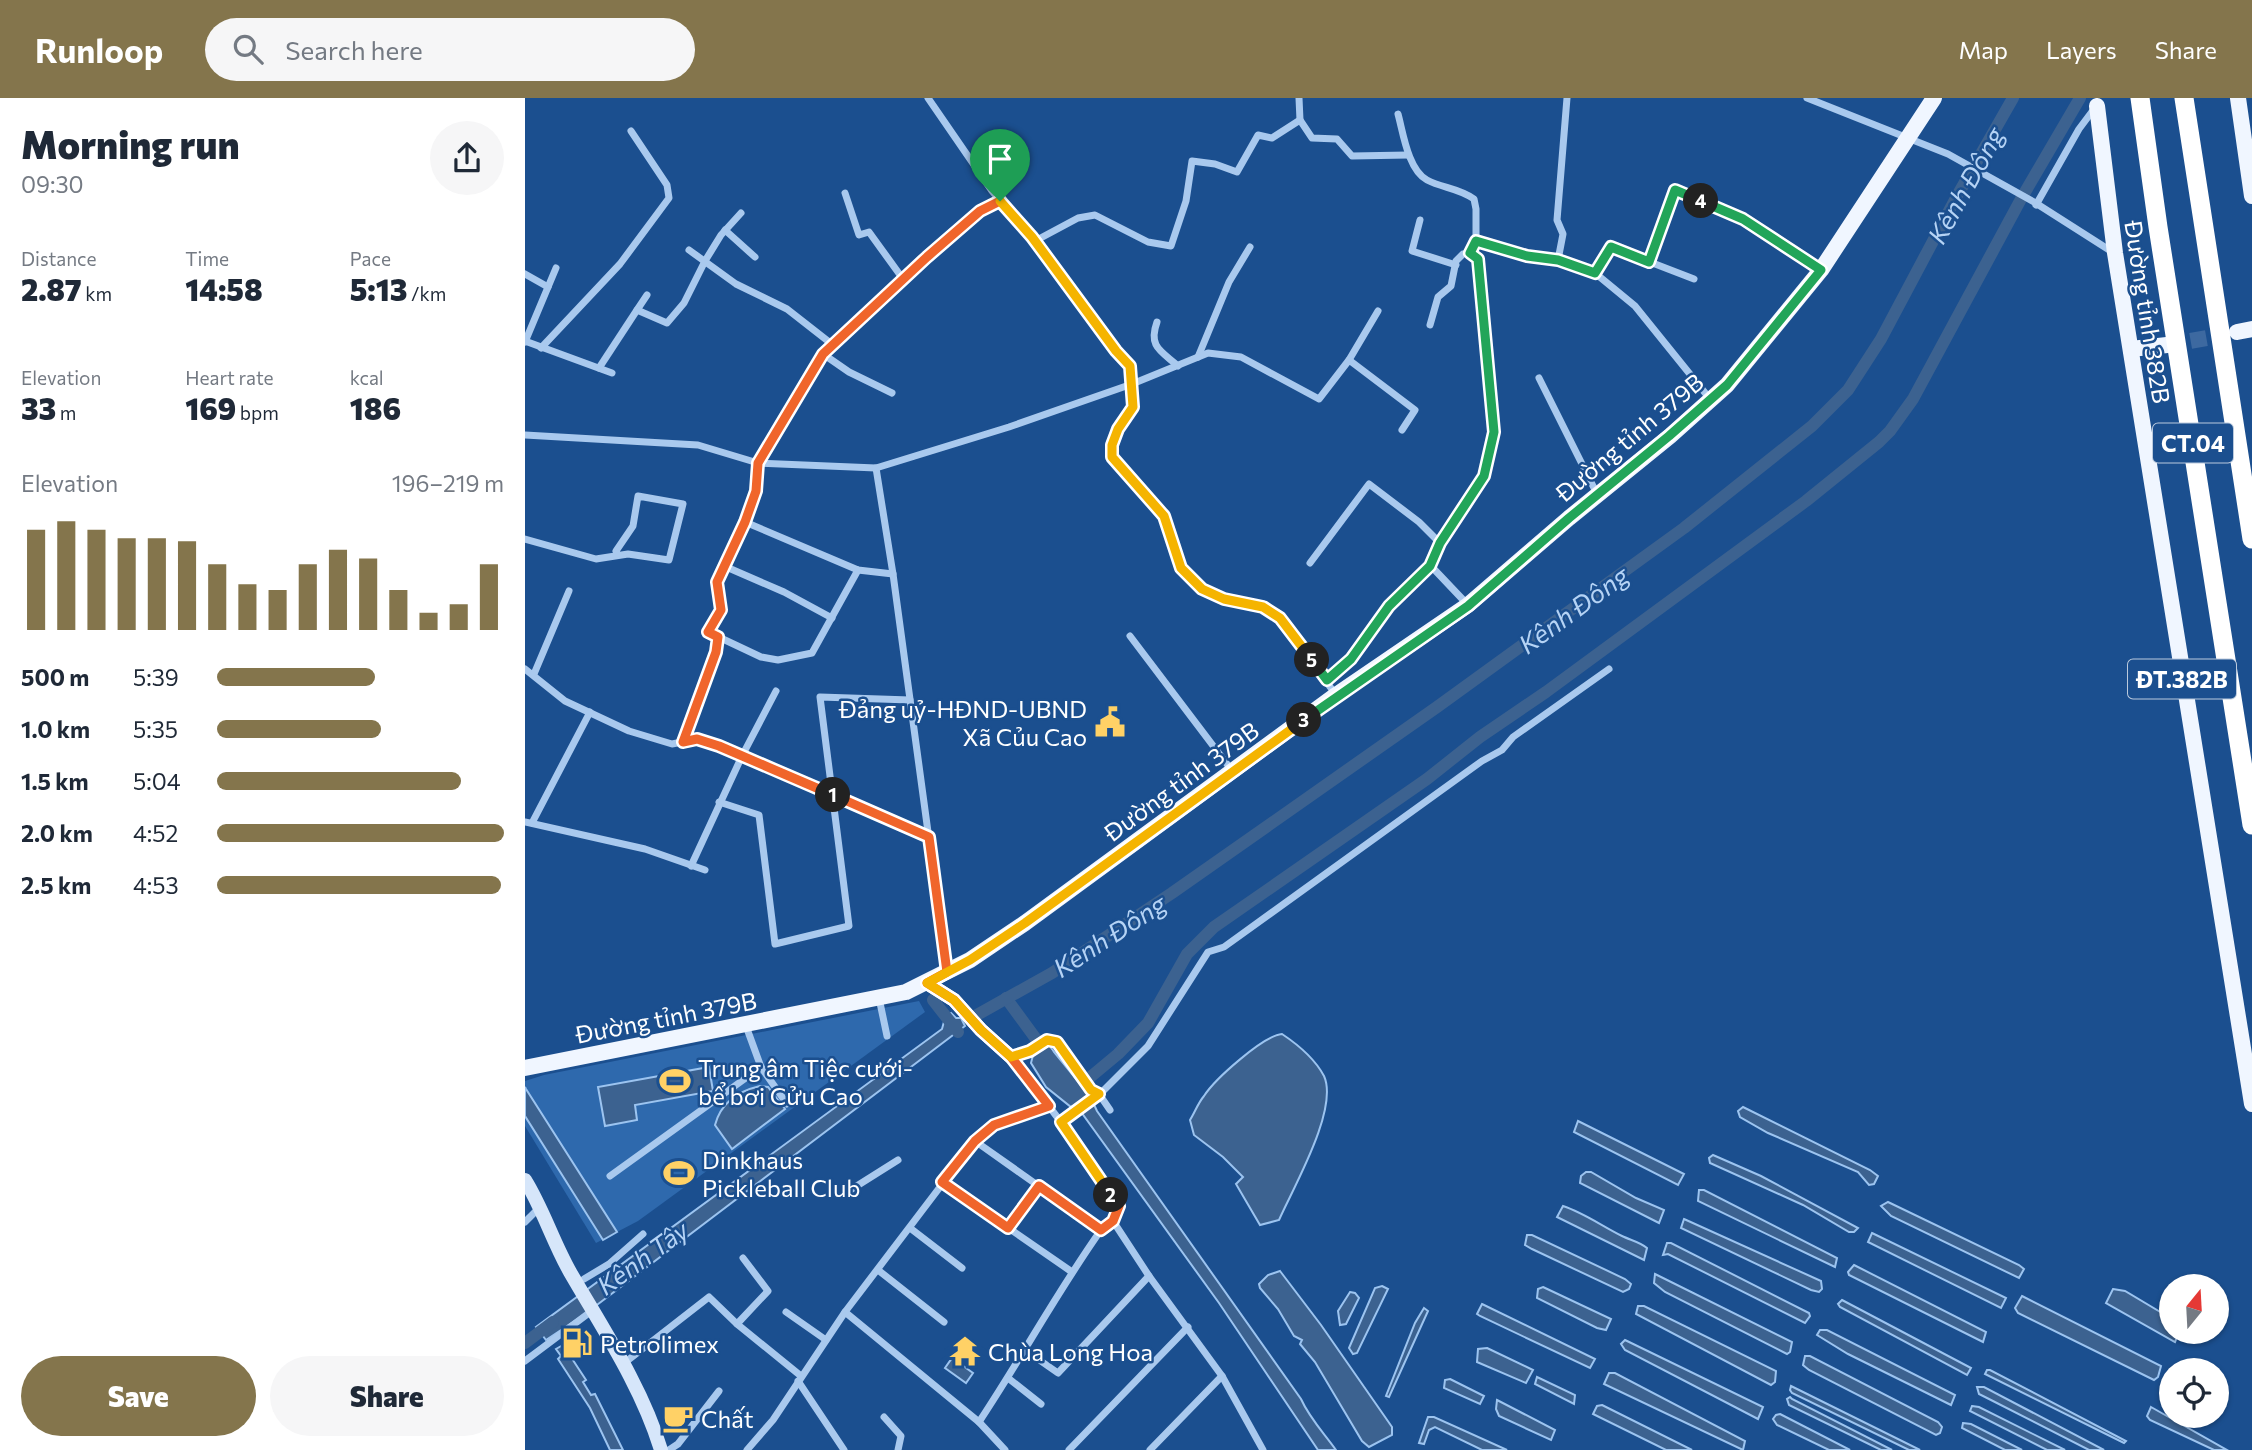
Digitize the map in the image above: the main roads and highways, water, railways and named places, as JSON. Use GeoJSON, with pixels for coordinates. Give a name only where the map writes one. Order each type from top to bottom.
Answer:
{"type":"FeatureCollection","features":[{"type":"Feature","properties":{"kind":"highway","name":"CT.04"},"geometry":{"type":"LineString","coordinates":[[2140,98],[2252,825]]}},
{"type":"Feature","properties":{"kind":"highway","name":"CT.04"},"geometry":{"type":"LineString","coordinates":[[2184,98],[2252,539]]}},
{"type":"Feature","properties":{"kind":"highway"},"geometry":{"type":"LineString","coordinates":[[2202,221],[2224,290],[2252,473]]}},
{"type":"Feature","properties":{"kind":"highway"},"geometry":{"type":"LineString","coordinates":[[2246,789],[2252,842]]}},
{"type":"Feature","properties":{"kind":"main road","name":"Đường tỉnh 379B"},"geometry":{"type":"LineString","coordinates":[[525,1068],[906,992],[970,960],[1025,923],[1336,695],[1468,606],[1711,400],[1727,385],[1821,270],[1934,98]]}},
{"type":"Feature","properties":{"kind":"main road"},"geometry":{"type":"LineString","coordinates":[[2238,98],[2252,196]]}},
{"type":"Feature","properties":{"kind":"main road","name":"Đường tỉnh 382B"},"geometry":{"type":"LineString","coordinates":[[2098,102],[2115,253],[2252,1104]]}},
{"type":"Feature","properties":{"kind":"main road"},"geometry":{"type":"LineString","coordinates":[[2131,349],[2167,345]]}},
{"type":"Feature","properties":{"kind":"main road"},"geometry":{"type":"LineString","coordinates":[[525,1180],[581,1281],[594,1312],[653,1424],[661,1450]]}},
{"type":"Feature","properties":{"kind":"water"},"geometry":{"type":"Polygon","coordinates":[[[951,1013],[956,1018],[961,1018],[965,1026],[585,1314],[546,1340],[536,1327],[942,1029],[945,1018],[951,1013]]]}},
{"type":"Feature","properties":{"kind":"water"},"geometry":{"type":"Polygon","coordinates":[[[1282,1034],[1305,1052],[1324,1076],[1327,1090],[1325,1108],[1312,1148],[1279,1220],[1260,1225],[1236,1184],[1243,1177],[1223,1157],[1194,1135],[1190,1120],[1202,1099],[1229,1069],[1263,1042],[1282,1034]]]}},
{"type":"Feature","properties":{"kind":"water"},"geometry":{"type":"Polygon","coordinates":[[[1046,1042],[1090,1096],[1097,1111],[1336,1450],[1318,1450],[1219,1303],[1076,1105],[1071,1107],[1046,1087],[1031,1063],[1033,1055],[1046,1042]]]}},
{"type":"Feature","properties":{"kind":"water"},"geometry":{"type":"Polygon","coordinates":[[[709,1067],[713,1091],[635,1105],[637,1120],[605,1126],[598,1087],[709,1067]]]}},
{"type":"Feature","properties":{"kind":"water"},"geometry":{"type":"Polygon","coordinates":[[[760,1086],[768,1087],[785,1109],[732,1149],[715,1125],[718,1117],[732,1099],[760,1086]]]}},
{"type":"Feature","properties":{"kind":"water"},"geometry":{"type":"Polygon","coordinates":[[[525,1087],[617,1232],[603,1240],[525,1116],[525,1087]]]}},
{"type":"Feature","properties":{"kind":"water"},"geometry":{"type":"Polygon","coordinates":[[[1743,1107],[1870,1170],[1878,1176],[1874,1184],[1869,1185],[1858,1172],[1768,1133],[1740,1117],[1738,1111],[1743,1107]]]}},
{"type":"Feature","properties":{"kind":"water"},"geometry":{"type":"Polygon","coordinates":[[[1578,1121],[1684,1174],[1678,1185],[1574,1132],[1578,1121]]]}},
{"type":"Feature","properties":{"kind":"water"},"geometry":{"type":"Polygon","coordinates":[[[1713,1155],[1761,1176],[1858,1228],[1849,1232],[1803,1205],[1710,1163],[1709,1158],[1713,1155]]]}},
{"type":"Feature","properties":{"kind":"water"},"geometry":{"type":"Polygon","coordinates":[[[1591,1172],[1636,1198],[1664,1210],[1659,1223],[1580,1183],[1581,1176],[1591,1172]]]}},
{"type":"Feature","properties":{"kind":"water"},"geometry":{"type":"Polygon","coordinates":[[[1699,1190],[1704,1190],[1837,1258],[1835,1267],[1698,1201],[1699,1190]]]}},
{"type":"Feature","properties":{"kind":"water"},"geometry":{"type":"Polygon","coordinates":[[[1888,1202],[2024,1269],[2019,1278],[1891,1216],[1881,1206],[1888,1202]]]}},
{"type":"Feature","properties":{"kind":"water"},"geometry":{"type":"Polygon","coordinates":[[[1563,1206],[1647,1248],[1644,1260],[1557,1217],[1563,1206]]]}},
{"type":"Feature","properties":{"kind":"water"},"geometry":{"type":"Polygon","coordinates":[[[1684,1219],[1821,1281],[1822,1289],[1819,1292],[1811,1290],[1681,1228],[1684,1219]]]}},
{"type":"Feature","properties":{"kind":"water"},"geometry":{"type":"Polygon","coordinates":[[[1872,1233],[2006,1298],[2001,1308],[1868,1242],[1872,1233]]]}},
{"type":"Feature","properties":{"kind":"water"},"geometry":{"type":"Polygon","coordinates":[[[1527,1235],[1625,1279],[1631,1284],[1629,1289],[1623,1292],[1532,1249],[1525,1245],[1527,1235]]]}},
{"type":"Feature","properties":{"kind":"water"},"geometry":{"type":"Polygon","coordinates":[[[1667,1243],[1809,1313],[1810,1316],[1805,1323],[1668,1254],[1663,1255],[1667,1243]]]}},
{"type":"Feature","properties":{"kind":"water"},"geometry":{"type":"Polygon","coordinates":[[[1854,1265],[1986,1332],[1983,1342],[1849,1275],[1848,1272],[1854,1265]]]}},
{"type":"Feature","properties":{"kind":"water"},"geometry":{"type":"Polygon","coordinates":[[[1280,1271],[1392,1427],[1392,1435],[1369,1447],[1362,1441],[1315,1362],[1300,1344],[1302,1340],[1294,1336],[1278,1309],[1260,1288],[1259,1284],[1268,1275],[1280,1271]]]}},
{"type":"Feature","properties":{"kind":"water"},"geometry":{"type":"Polygon","coordinates":[[[1655,1274],[1792,1342],[1790,1352],[1787,1354],[1665,1292],[1654,1283],[1655,1274]]]}},
{"type":"Feature","properties":{"kind":"water"},"geometry":{"type":"Polygon","coordinates":[[[1382,1286],[1388,1289],[1357,1353],[1353,1354],[1349,1348],[1375,1288],[1382,1286]]]}},
{"type":"Feature","properties":{"kind":"water"},"geometry":{"type":"Polygon","coordinates":[[[1543,1287],[1611,1319],[1606,1330],[1537,1298],[1538,1289],[1543,1287]]]}},
{"type":"Feature","properties":{"kind":"water"},"geometry":{"type":"Polygon","coordinates":[[[2113,1289],[2125,1291],[2159,1311],[2159,1333],[2106,1303],[2113,1289]]]}},
{"type":"Feature","properties":{"kind":"water"},"geometry":{"type":"Polygon","coordinates":[[[1350,1292],[1359,1298],[1346,1324],[1340,1325],[1338,1311],[1350,1292]]]}},
{"type":"Feature","properties":{"kind":"water"},"geometry":{"type":"Polygon","coordinates":[[[2022,1296],[2159,1365],[2158,1377],[2154,1380],[2018,1313],[2015,1308],[2022,1296]]]}},
{"type":"Feature","properties":{"kind":"water"},"geometry":{"type":"Polygon","coordinates":[[[1842,1300],[1971,1368],[1967,1375],[1840,1307],[1838,1304],[1842,1300]]]}},
{"type":"Feature","properties":{"kind":"water"},"geometry":{"type":"Polygon","coordinates":[[[1482,1304],[1595,1359],[1590,1368],[1480,1316],[1477,1314],[1482,1304]]]}},
{"type":"Feature","properties":{"kind":"water"},"geometry":{"type":"Polygon","coordinates":[[[1638,1306],[1644,1306],[1776,1371],[1775,1382],[1771,1385],[1636,1314],[1638,1306]]]}},
{"type":"Feature","properties":{"kind":"water"},"geometry":{"type":"Polygon","coordinates":[[[1424,1308],[1428,1311],[1389,1397],[1386,1396],[1415,1323],[1424,1308]]]}},
{"type":"Feature","properties":{"kind":"water"},"geometry":{"type":"Polygon","coordinates":[[[1820,1330],[1827,1330],[1955,1395],[1951,1405],[1848,1354],[1817,1335],[1820,1330]]]}},
{"type":"Feature","properties":{"kind":"water"},"geometry":{"type":"Polygon","coordinates":[[[1625,1340],[1763,1407],[1758,1419],[1625,1350],[1621,1344],[1625,1340]]]}},
{"type":"Feature","properties":{"kind":"water"},"geometry":{"type":"Polygon","coordinates":[[[563,1345],[586,1380],[583,1382],[591,1395],[595,1394],[623,1450],[610,1450],[590,1408],[558,1359],[561,1356],[556,1349],[563,1345]]]}},
{"type":"Feature","properties":{"kind":"water"},"geometry":{"type":"Polygon","coordinates":[[[1487,1348],[1533,1370],[1526,1383],[1477,1362],[1478,1349],[1487,1348]]]}},
{"type":"Feature","properties":{"kind":"water"},"geometry":{"type":"Polygon","coordinates":[[[1805,1356],[1810,1356],[1938,1422],[1942,1427],[1940,1433],[1936,1435],[1809,1370],[1803,1365],[1805,1356]]]}},
{"type":"Feature","properties":{"kind":"water"},"geometry":{"type":"Polygon","coordinates":[[[952,1358],[973,1373],[966,1383],[945,1368],[952,1358]]]}},
{"type":"Feature","properties":{"kind":"water"},"geometry":{"type":"Polygon","coordinates":[[[1987,1370],[2126,1441],[2124,1443],[1985,1374],[1987,1370]]]}},
{"type":"Feature","properties":{"kind":"water"},"geometry":{"type":"Polygon","coordinates":[[[1609,1373],[1615,1373],[1745,1441],[1743,1450],[1604,1384],[1609,1373]]]}},
{"type":"Feature","properties":{"kind":"water"},"geometry":{"type":"Polygon","coordinates":[[[1537,1377],[1575,1395],[1574,1404],[1535,1384],[1537,1377]]]}},
{"type":"Feature","properties":{"kind":"water"},"geometry":{"type":"Polygon","coordinates":[[[1450,1379],[1484,1396],[1480,1404],[1444,1388],[1445,1380],[1450,1379]]]}},
{"type":"Feature","properties":{"kind":"water"},"geometry":{"type":"Polygon","coordinates":[[[1791,1386],[1920,1450],[1909,1450],[1792,1393],[1791,1386]]]}},
{"type":"Feature","properties":{"kind":"water"},"geometry":{"type":"Polygon","coordinates":[[[1977,1387],[1984,1387],[2104,1450],[2089,1450],[1979,1394],[1977,1387]]]}},
{"type":"Feature","properties":{"kind":"water"},"geometry":{"type":"Polygon","coordinates":[[[1790,1397],[1892,1450],[1881,1450],[1789,1405],[1787,1399],[1790,1397]]]}},
{"type":"Feature","properties":{"kind":"water"},"geometry":{"type":"Polygon","coordinates":[[[1497,1400],[1555,1430],[1551,1440],[1499,1416],[1496,1409],[1497,1400]]]}},
{"type":"Feature","properties":{"kind":"water"},"geometry":{"type":"Polygon","coordinates":[[[1602,1405],[1692,1450],[1666,1450],[1593,1414],[1597,1406],[1602,1405]]]}},
{"type":"Feature","properties":{"kind":"water"},"geometry":{"type":"Polygon","coordinates":[[[1972,1406],[2065,1450],[2047,1450],[1970,1411],[1972,1406]]]}},
{"type":"Feature","properties":{"kind":"water"},"geometry":{"type":"Polygon","coordinates":[[[2151,1407],[2159,1412],[2159,1424],[2150,1420],[2147,1416],[2151,1407]]]}},
{"type":"Feature","properties":{"kind":"water"},"geometry":{"type":"Polygon","coordinates":[[[1780,1414],[1850,1450],[1829,1450],[1777,1425],[1773,1419],[1780,1414]]]}},
{"type":"Feature","properties":{"kind":"water"},"geometry":{"type":"Polygon","coordinates":[[[1428,1417],[1434,1417],[1507,1450],[1482,1450],[1435,1427],[1429,1430],[1424,1444],[1419,1443],[1428,1417]]]}},
{"type":"Feature","properties":{"kind":"water"},"geometry":{"type":"Polygon","coordinates":[[[1963,1423],[1971,1424],[2022,1450],[2005,1450],[1962,1428],[1963,1423]]]}},
{"type":"Feature","properties":{"kind":"water"},"geometry":{"type":"Polygon","coordinates":[[[2167,1428],[2188,1428],[2227,1450],[2214,1450],[2167,1428]]]}},
{"type":"Feature","properties":{"kind":"waterway","name":"Kênh Đông"},"geometry":{"type":"LineString","coordinates":[[975,1016],[1052,973],[1172,893],[1437,707],[1684,528],[1812,426],[1848,390],[1881,339],[2013,98]]}},
{"type":"Feature","properties":{"kind":"waterway"},"geometry":{"type":"LineString","coordinates":[[1088,1079],[1118,1054],[1148,1023],[1187,954],[1214,927],[1427,779],[1480,737],[1546,692],[1806,501],[1879,442],[1913,399],[2021,199],[2080,98]]}},
{"type":"Feature","properties":{"kind":"waterway"},"geometry":{"type":"LineString","coordinates":[[938,997],[933,1000],[958,1032]]}},
{"type":"Feature","properties":{"kind":"waterway","name":"Kênh Đông"},"geometry":{"type":"LineString","coordinates":[[1006,998],[1047,1054]]}},
{"type":"Feature","properties":{"kind":"waterway","name":"Kênh Tây"},"geometry":{"type":"LineString","coordinates":[[525,1343],[553,1322]]}},
{"type":"Feature","properties":{"kind":"tunnel"},"geometry":{"type":"LineString","coordinates":[[2167,345],[2230,334]]}},
{"type":"Feature","properties":{"kind":"place","name":"Đảng uỷ-HĐND-UBND Xã Củu Cao"},"geometry":{"type":"Point","coordinates":[1110,722]}},
{"type":"Feature","properties":{"kind":"place","name":"Trung âm Tiệc cưới- bể bơi Cửu Cao"},"geometry":{"type":"Point","coordinates":[675,1081]}},
{"type":"Feature","properties":{"kind":"place","name":"Dinkhaus Pickleball Club"},"geometry":{"type":"Point","coordinates":[679,1173]}},
{"type":"Feature","properties":{"kind":"place","name":"Petrolimex"},"geometry":{"type":"Point","coordinates":[577,1343]}},
{"type":"Feature","properties":{"kind":"place","name":"Chùa Long Hoa"},"geometry":{"type":"Point","coordinates":[965,1351]}},
{"type":"Feature","properties":{"kind":"place","name":"Chất"},"geometry":{"type":"Point","coordinates":[678,1418]}}]}
